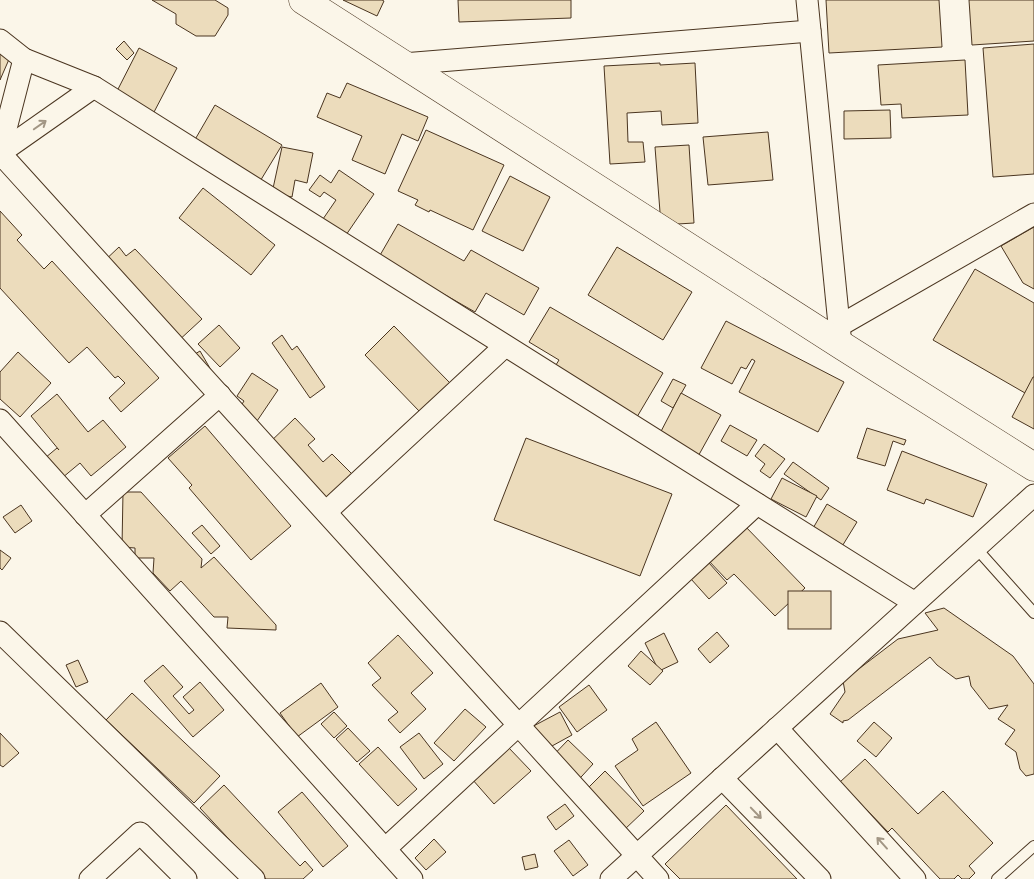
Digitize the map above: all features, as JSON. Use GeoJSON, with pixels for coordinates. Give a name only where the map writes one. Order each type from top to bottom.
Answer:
{"type":"FeatureCollection","features":[{"type":"Feature","properties":{"kind":"street"},"geometry":{"type":"LineString","coordinates":[[303,0],[840,336],[1034,467]]}},
{"type":"Feature","properties":{"kind":"street"},"geometry":{"type":"LineString","coordinates":[[807,0],[840,336]]}},
{"type":"Feature","properties":{"kind":"street"},"geometry":{"type":"LineString","coordinates":[[403,64],[810,31]]}},
{"type":"Feature","properties":{"kind":"street"},"geometry":{"type":"LineString","coordinates":[[0,40],[24,59],[94,87],[915,603]]}},
{"type":"Feature","properties":{"kind":"street"},"geometry":{"type":"LineString","coordinates":[[0,152],[24,59]]}},
{"type":"Feature","properties":{"kind":"street"},"geometry":{"type":"LineString","coordinates":[[0,152],[94,87]]}},
{"type":"Feature","properties":{"kind":"street"},"geometry":{"type":"LineString","coordinates":[[0,152],[658,879]]}},
{"type":"Feature","properties":{"kind":"street"},"geometry":{"type":"LineString","coordinates":[[840,336],[1034,214]]}},
{"type":"Feature","properties":{"kind":"street"},"geometry":{"type":"LineString","coordinates":[[326,512],[505,346]]}},
{"type":"Feature","properties":{"kind":"street"},"geometry":{"type":"LineString","coordinates":[[85,515],[220,395]]}},
{"type":"Feature","properties":{"kind":"street"},"geometry":{"type":"LineString","coordinates":[[2,425],[412,879]]}},
{"type":"Feature","properties":{"kind":"street"},"geometry":{"type":"LineString","coordinates":[[611,879],[1034,495]]}},
{"type":"Feature","properties":{"kind":"street"},"geometry":{"type":"LineString","coordinates":[[385,849],[757,504]]}},
{"type":"Feature","properties":{"kind":"street"},"geometry":{"type":"LineString","coordinates":[[0,632],[254,879]]}},
{"type":"Feature","properties":{"kind":"street"},"geometry":{"type":"LineString","coordinates":[[778,728],[915,879]]}},
{"type":"Feature","properties":{"kind":"street"},"geometry":{"type":"LineString","coordinates":[[722,778],[820,879]]}},
{"type":"Feature","properties":{"kind":"street"},"geometry":{"type":"LineString","coordinates":[[90,879],[140,833],[186,879]]}},
{"type":"Feature","properties":{"kind":"lane"},"geometry":{"type":"LineString","coordinates":[[976,548],[1034,613]]}},
{"type":"Feature","properties":{"kind":"lane"},"geometry":{"type":"LineString","coordinates":[[997,879],[1034,846]]}},
{"type":"Feature","properties":{"kind":"building"},"geometry":{"type":"Polygon","coordinates":[[[152,0],[215,0],[228,8],[228,15],[215,36],[196,36],[176,24],[176,14],[152,0]]]}},
{"type":"Feature","properties":{"kind":"building"},"geometry":{"type":"Polygon","coordinates":[[[343,0],[382,0],[384,1],[377,16],[343,0]]]}},
{"type":"Feature","properties":{"kind":"building"},"geometry":{"type":"Polygon","coordinates":[[[458,0],[571,0],[571,18],[459,22],[458,0]]]}},
{"type":"Feature","properties":{"kind":"building"},"geometry":{"type":"Polygon","coordinates":[[[826,0],[939,0],[942,47],[829,53],[826,0]]]}},
{"type":"Feature","properties":{"kind":"building"},"geometry":{"type":"Polygon","coordinates":[[[969,0],[1034,0],[1034,41],[972,45],[969,0]]]}},
{"type":"Feature","properties":{"kind":"building"},"geometry":{"type":"Polygon","coordinates":[[[124,41],[134,53],[127,60],[116,49],[124,41]]]}},
{"type":"Feature","properties":{"kind":"building"},"geometry":{"type":"Polygon","coordinates":[[[1034,44],[1034,174],[993,177],[983,48],[1034,44]]]}},
{"type":"Feature","properties":{"kind":"building"},"geometry":{"type":"Polygon","coordinates":[[[139,48],[177,68],[153,114],[115,95],[139,48]]]}},
{"type":"Feature","properties":{"kind":"building"},"geometry":{"type":"Polygon","coordinates":[[[0,52],[10,57],[0,80],[0,52]]]}},
{"type":"Feature","properties":{"kind":"building"},"geometry":{"type":"Polygon","coordinates":[[[965,60],[968,115],[902,118],[901,104],[881,105],[878,65],[965,60]]]}},
{"type":"Feature","properties":{"kind":"building"},"geometry":{"type":"Polygon","coordinates":[[[660,63],[660,65],[695,63],[698,123],[662,125],[661,111],[627,113],[628,142],[643,142],[645,162],[610,164],[604,66],[660,63]]]}},
{"type":"Feature","properties":{"kind":"building"},"geometry":{"type":"Polygon","coordinates":[[[347,83],[428,117],[418,141],[402,134],[385,174],[352,160],[362,136],[317,117],[327,93],[340,98],[347,83]]]}},
{"type":"Feature","properties":{"kind":"building"},"geometry":{"type":"Polygon","coordinates":[[[215,105],[282,145],[259,183],[193,143],[215,105]]]}},
{"type":"Feature","properties":{"kind":"building"},"geometry":{"type":"Polygon","coordinates":[[[890,110],[891,138],[844,139],[844,111],[890,110]]]}},
{"type":"Feature","properties":{"kind":"building"},"geometry":{"type":"Polygon","coordinates":[[[426,130],[504,165],[473,230],[415,205],[418,200],[398,191],[426,130]]]}},
{"type":"Feature","properties":{"kind":"building"},"geometry":{"type":"Polygon","coordinates":[[[768,132],[773,180],[708,185],[703,137],[768,132]]]}},
{"type":"Feature","properties":{"kind":"building"},"geometry":{"type":"Polygon","coordinates":[[[689,145],[694,223],[661,225],[655,147],[689,145]]]}},
{"type":"Feature","properties":{"kind":"building"},"geometry":{"type":"Polygon","coordinates":[[[282,147],[313,153],[307,183],[295,180],[292,197],[272,193],[282,147]]]}},
{"type":"Feature","properties":{"kind":"building"},"geometry":{"type":"Polygon","coordinates":[[[339,170],[374,194],[346,235],[323,219],[336,200],[324,192],[320,197],[309,190],[320,175],[331,183],[339,170]]]}},
{"type":"Feature","properties":{"kind":"building"},"geometry":{"type":"Polygon","coordinates":[[[510,176],[550,197],[523,251],[482,231],[510,176]]]}},
{"type":"Feature","properties":{"kind":"building"},"geometry":{"type":"Polygon","coordinates":[[[203,188],[275,245],[251,275],[179,218],[203,188]]]}},
{"type":"Feature","properties":{"kind":"building"},"geometry":{"type":"Polygon","coordinates":[[[0,211],[22,235],[17,240],[44,269],[52,261],[159,378],[121,412],[109,398],[125,383],[118,376],[115,378],[87,347],[69,363],[0,288],[0,211]]]}},
{"type":"Feature","properties":{"kind":"building"},"geometry":{"type":"Polygon","coordinates":[[[398,224],[464,261],[471,250],[539,288],[524,315],[486,293],[475,312],[379,257],[398,224]]]}},
{"type":"Feature","properties":{"kind":"building"},"geometry":{"type":"Polygon","coordinates":[[[1034,227],[1034,289],[1023,283],[1001,246],[1034,227]]]}},
{"type":"Feature","properties":{"kind":"building"},"geometry":{"type":"Polygon","coordinates":[[[119,247],[126,256],[135,249],[202,319],[176,343],[101,264],[119,247]]]}},
{"type":"Feature","properties":{"kind":"building"},"geometry":{"type":"Polygon","coordinates":[[[617,247],[692,292],[663,340],[588,295],[617,247]]]}},
{"type":"Feature","properties":{"kind":"building"},"geometry":{"type":"Polygon","coordinates":[[[975,269],[1034,303],[1034,378],[1025,393],[933,340],[975,269]]]}},
{"type":"Feature","properties":{"kind":"building"},"geometry":{"type":"Polygon","coordinates":[[[550,307],[663,373],[634,422],[551,373],[559,360],[529,342],[550,307]]]}},
{"type":"Feature","properties":{"kind":"building"},"geometry":{"type":"Polygon","coordinates":[[[726,321],[844,382],[818,432],[739,392],[755,361],[752,359],[746,369],[741,367],[732,384],[701,368],[726,321]]]}},
{"type":"Feature","properties":{"kind":"building"},"geometry":{"type":"Polygon","coordinates":[[[219,325],[240,348],[220,367],[198,344],[219,325]]]}},
{"type":"Feature","properties":{"kind":"building"},"geometry":{"type":"Polygon","coordinates":[[[394,326],[450,383],[420,412],[365,355],[394,326]]]}},
{"type":"Feature","properties":{"kind":"building"},"geometry":{"type":"Polygon","coordinates":[[[282,335],[292,350],[297,346],[325,387],[310,398],[272,343],[282,335]]]}},
{"type":"Feature","properties":{"kind":"building"},"geometry":{"type":"Polygon","coordinates":[[[200,351],[211,370],[190,357],[200,351]]]}},
{"type":"Feature","properties":{"kind":"building"},"geometry":{"type":"Polygon","coordinates":[[[18,352],[51,383],[20,417],[0,399],[0,372],[18,352]]]}},
{"type":"Feature","properties":{"kind":"building"},"geometry":{"type":"Polygon","coordinates":[[[252,373],[278,390],[255,424],[237,412],[244,401],[237,396],[252,373]]]}},
{"type":"Feature","properties":{"kind":"building"},"geometry":{"type":"Polygon","coordinates":[[[1034,377],[1034,429],[1012,417],[1034,377]]]}},
{"type":"Feature","properties":{"kind":"building"},"geometry":{"type":"Polygon","coordinates":[[[673,379],[686,385],[673,408],[661,401],[673,379]]]}},
{"type":"Feature","properties":{"kind":"building"},"geometry":{"type":"Polygon","coordinates":[[[681,393],[721,415],[696,460],[657,439],[681,393]]]}},
{"type":"Feature","properties":{"kind":"building"},"geometry":{"type":"Polygon","coordinates":[[[57,394],[88,432],[103,420],[126,447],[91,476],[80,463],[62,478],[45,458],[57,448],[59,450],[31,416],[57,394]]]}},
{"type":"Feature","properties":{"kind":"building"},"geometry":{"type":"Polygon","coordinates":[[[295,418],[315,439],[308,445],[323,462],[332,454],[353,475],[322,504],[266,446],[295,418]]]}},
{"type":"Feature","properties":{"kind":"building"},"geometry":{"type":"Polygon","coordinates":[[[730,425],[757,440],[747,456],[721,441],[730,425]]]}},
{"type":"Feature","properties":{"kind":"building"},"geometry":{"type":"Polygon","coordinates":[[[205,426],[291,526],[251,560],[189,488],[192,485],[168,458],[205,426]]]}},
{"type":"Feature","properties":{"kind":"building"},"geometry":{"type":"Polygon","coordinates":[[[867,428],[906,440],[904,445],[893,441],[885,466],[857,458],[867,428]]]}},
{"type":"Feature","properties":{"kind":"building"},"geometry":{"type":"Polygon","coordinates":[[[526,438],[672,494],[640,576],[494,520],[526,438]]]}},
{"type":"Feature","properties":{"kind":"building"},"geometry":{"type":"Polygon","coordinates":[[[764,444],[785,459],[770,478],[760,471],[765,464],[755,456],[764,444]]]}},
{"type":"Feature","properties":{"kind":"building"},"geometry":{"type":"Polygon","coordinates":[[[902,451],[987,484],[973,517],[926,499],[924,504],[887,490],[902,451]]]}},
{"type":"Feature","properties":{"kind":"building"},"geometry":{"type":"Polygon","coordinates":[[[793,462],[829,488],[821,500],[784,474],[793,462]]]}},
{"type":"Feature","properties":{"kind":"building"},"geometry":{"type":"Polygon","coordinates":[[[782,478],[817,496],[806,517],[771,499],[782,478]]]}},
{"type":"Feature","properties":{"kind":"building"},"geometry":{"type":"Polygon","coordinates":[[[123,492],[141,492],[202,559],[201,568],[214,557],[276,625],[276,630],[227,628],[228,617],[214,617],[181,581],[170,591],[153,573],[154,558],[135,558],[135,548],[122,547],[123,492]]]}},
{"type":"Feature","properties":{"kind":"building"},"geometry":{"type":"Polygon","coordinates":[[[827,504],[857,522],[841,548],[812,530],[827,504]]]}},
{"type":"Feature","properties":{"kind":"building"},"geometry":{"type":"Polygon","coordinates":[[[21,505],[32,521],[15,533],[3,517],[21,505]]]}},
{"type":"Feature","properties":{"kind":"building"},"geometry":{"type":"Polygon","coordinates":[[[743,524],[805,588],[775,616],[734,574],[727,580],[707,559],[743,524]]]}},
{"type":"Feature","properties":{"kind":"building"},"geometry":{"type":"Polygon","coordinates":[[[202,525],[220,546],[211,554],[192,533],[202,525]]]}},
{"type":"Feature","properties":{"kind":"building"},"geometry":{"type":"Polygon","coordinates":[[[0,550],[11,558],[2,570],[0,568],[0,550]]]}},
{"type":"Feature","properties":{"kind":"building"},"geometry":{"type":"Polygon","coordinates":[[[709,563],[727,583],[709,599],[691,579],[709,563]]]}},
{"type":"Feature","properties":{"kind":"building"},"geometry":{"type":"Polygon","coordinates":[[[788,591],[831,591],[831,629],[788,629],[788,591]]]}},
{"type":"Feature","properties":{"kind":"building"},"geometry":{"type":"Polygon","coordinates":[[[944,608],[1013,656],[1034,684],[1034,774],[1026,776],[1020,769],[1016,752],[1005,744],[1015,730],[998,719],[1008,705],[989,709],[971,686],[969,676],[956,679],[937,665],[930,657],[848,720],[843,721],[843,723],[830,714],[845,692],[843,681],[898,639],[938,630],[925,613],[944,608]]]}},
{"type":"Feature","properties":{"kind":"building"},"geometry":{"type":"Polygon","coordinates":[[[717,632],[729,646],[710,663],[698,649],[717,632]]]}},
{"type":"Feature","properties":{"kind":"building"},"geometry":{"type":"Polygon","coordinates":[[[664,633],[678,662],[659,671],[645,643],[664,633]]]}},
{"type":"Feature","properties":{"kind":"building"},"geometry":{"type":"Polygon","coordinates":[[[398,635],[433,673],[411,693],[426,709],[400,733],[388,720],[398,712],[372,685],[381,678],[368,663],[398,635]]]}},
{"type":"Feature","properties":{"kind":"building"},"geometry":{"type":"Polygon","coordinates":[[[641,651],[663,671],[650,685],[628,666],[641,651]]]}},
{"type":"Feature","properties":{"kind":"building"},"geometry":{"type":"Polygon","coordinates":[[[78,660],[88,682],[76,687],[66,665],[78,660]]]}},
{"type":"Feature","properties":{"kind":"building"},"geometry":{"type":"Polygon","coordinates":[[[163,665],[183,687],[173,696],[189,714],[194,710],[183,697],[200,682],[224,710],[193,737],[144,681],[163,665]]]}},
{"type":"Feature","properties":{"kind":"building"},"geometry":{"type":"Polygon","coordinates":[[[321,683],[338,707],[297,737],[280,713],[321,683]]]}},
{"type":"Feature","properties":{"kind":"building"},"geometry":{"type":"Polygon","coordinates":[[[589,685],[607,710],[577,732],[559,707],[589,685]]]}},
{"type":"Feature","properties":{"kind":"building"},"geometry":{"type":"Polygon","coordinates":[[[132,693],[220,776],[194,803],[106,720],[132,693]]]}},
{"type":"Feature","properties":{"kind":"building"},"geometry":{"type":"Polygon","coordinates":[[[465,709],[486,727],[454,761],[434,743],[465,709]]]}},
{"type":"Feature","properties":{"kind":"building"},"geometry":{"type":"Polygon","coordinates":[[[334,712],[347,726],[334,738],[321,724],[334,712]]]}},
{"type":"Feature","properties":{"kind":"building"},"geometry":{"type":"Polygon","coordinates":[[[560,712],[572,735],[552,746],[526,730],[560,712]]]}},
{"type":"Feature","properties":{"kind":"building"},"geometry":{"type":"Polygon","coordinates":[[[656,722],[691,773],[643,806],[615,766],[638,750],[632,739],[656,722]]]}},
{"type":"Feature","properties":{"kind":"building"},"geometry":{"type":"Polygon","coordinates":[[[874,722],[892,738],[876,757],[857,741],[874,722]]]}},
{"type":"Feature","properties":{"kind":"building"},"geometry":{"type":"Polygon","coordinates":[[[348,728],[370,751],[357,762],[336,739],[348,728]]]}},
{"type":"Feature","properties":{"kind":"building"},"geometry":{"type":"Polygon","coordinates":[[[0,733],[19,753],[3,767],[0,765],[0,733]]]}},
{"type":"Feature","properties":{"kind":"building"},"geometry":{"type":"Polygon","coordinates":[[[419,733],[443,764],[424,779],[400,747],[419,733]]]}},
{"type":"Feature","properties":{"kind":"building"},"geometry":{"type":"Polygon","coordinates":[[[568,740],[593,764],[571,788],[545,764],[568,740]]]}},
{"type":"Feature","properties":{"kind":"building"},"geometry":{"type":"Polygon","coordinates":[[[378,747],[417,789],[398,806],[359,764],[378,747]]]}},
{"type":"Feature","properties":{"kind":"building"},"geometry":{"type":"Polygon","coordinates":[[[508,747],[531,771],[494,804],[472,779],[508,747]]]}},
{"type":"Feature","properties":{"kind":"building"},"geometry":{"type":"Polygon","coordinates":[[[865,759],[918,814],[943,791],[993,843],[969,866],[975,873],[969,879],[962,879],[958,875],[954,879],[940,879],[892,828],[888,832],[840,782],[865,759]]]}},
{"type":"Feature","properties":{"kind":"building"},"geometry":{"type":"Polygon","coordinates":[[[605,771],[644,811],[624,830],[587,789],[605,771]]]}},
{"type":"Feature","properties":{"kind":"building"},"geometry":{"type":"Polygon","coordinates":[[[224,785],[300,866],[305,861],[313,870],[303,879],[266,879],[200,808],[224,785]]]}},
{"type":"Feature","properties":{"kind":"building"},"geometry":{"type":"Polygon","coordinates":[[[302,792],[348,846],[323,867],[278,812],[302,792]]]}},
{"type":"Feature","properties":{"kind":"building"},"geometry":{"type":"Polygon","coordinates":[[[565,804],[574,816],[556,830],[547,817],[565,804]]]}},
{"type":"Feature","properties":{"kind":"building"},"geometry":{"type":"Polygon","coordinates":[[[726,805],[797,879],[680,879],[665,864],[726,805]]]}},
{"type":"Feature","properties":{"kind":"building"},"geometry":{"type":"Polygon","coordinates":[[[434,839],[446,852],[426,870],[415,858],[434,839]]]}},
{"type":"Feature","properties":{"kind":"building"},"geometry":{"type":"Polygon","coordinates":[[[569,840],[588,865],[573,876],[554,851],[569,840]]]}},
{"type":"Feature","properties":{"kind":"building"},"geometry":{"type":"Polygon","coordinates":[[[535,854],[538,867],[525,870],[522,857],[535,854]]]}}]}
